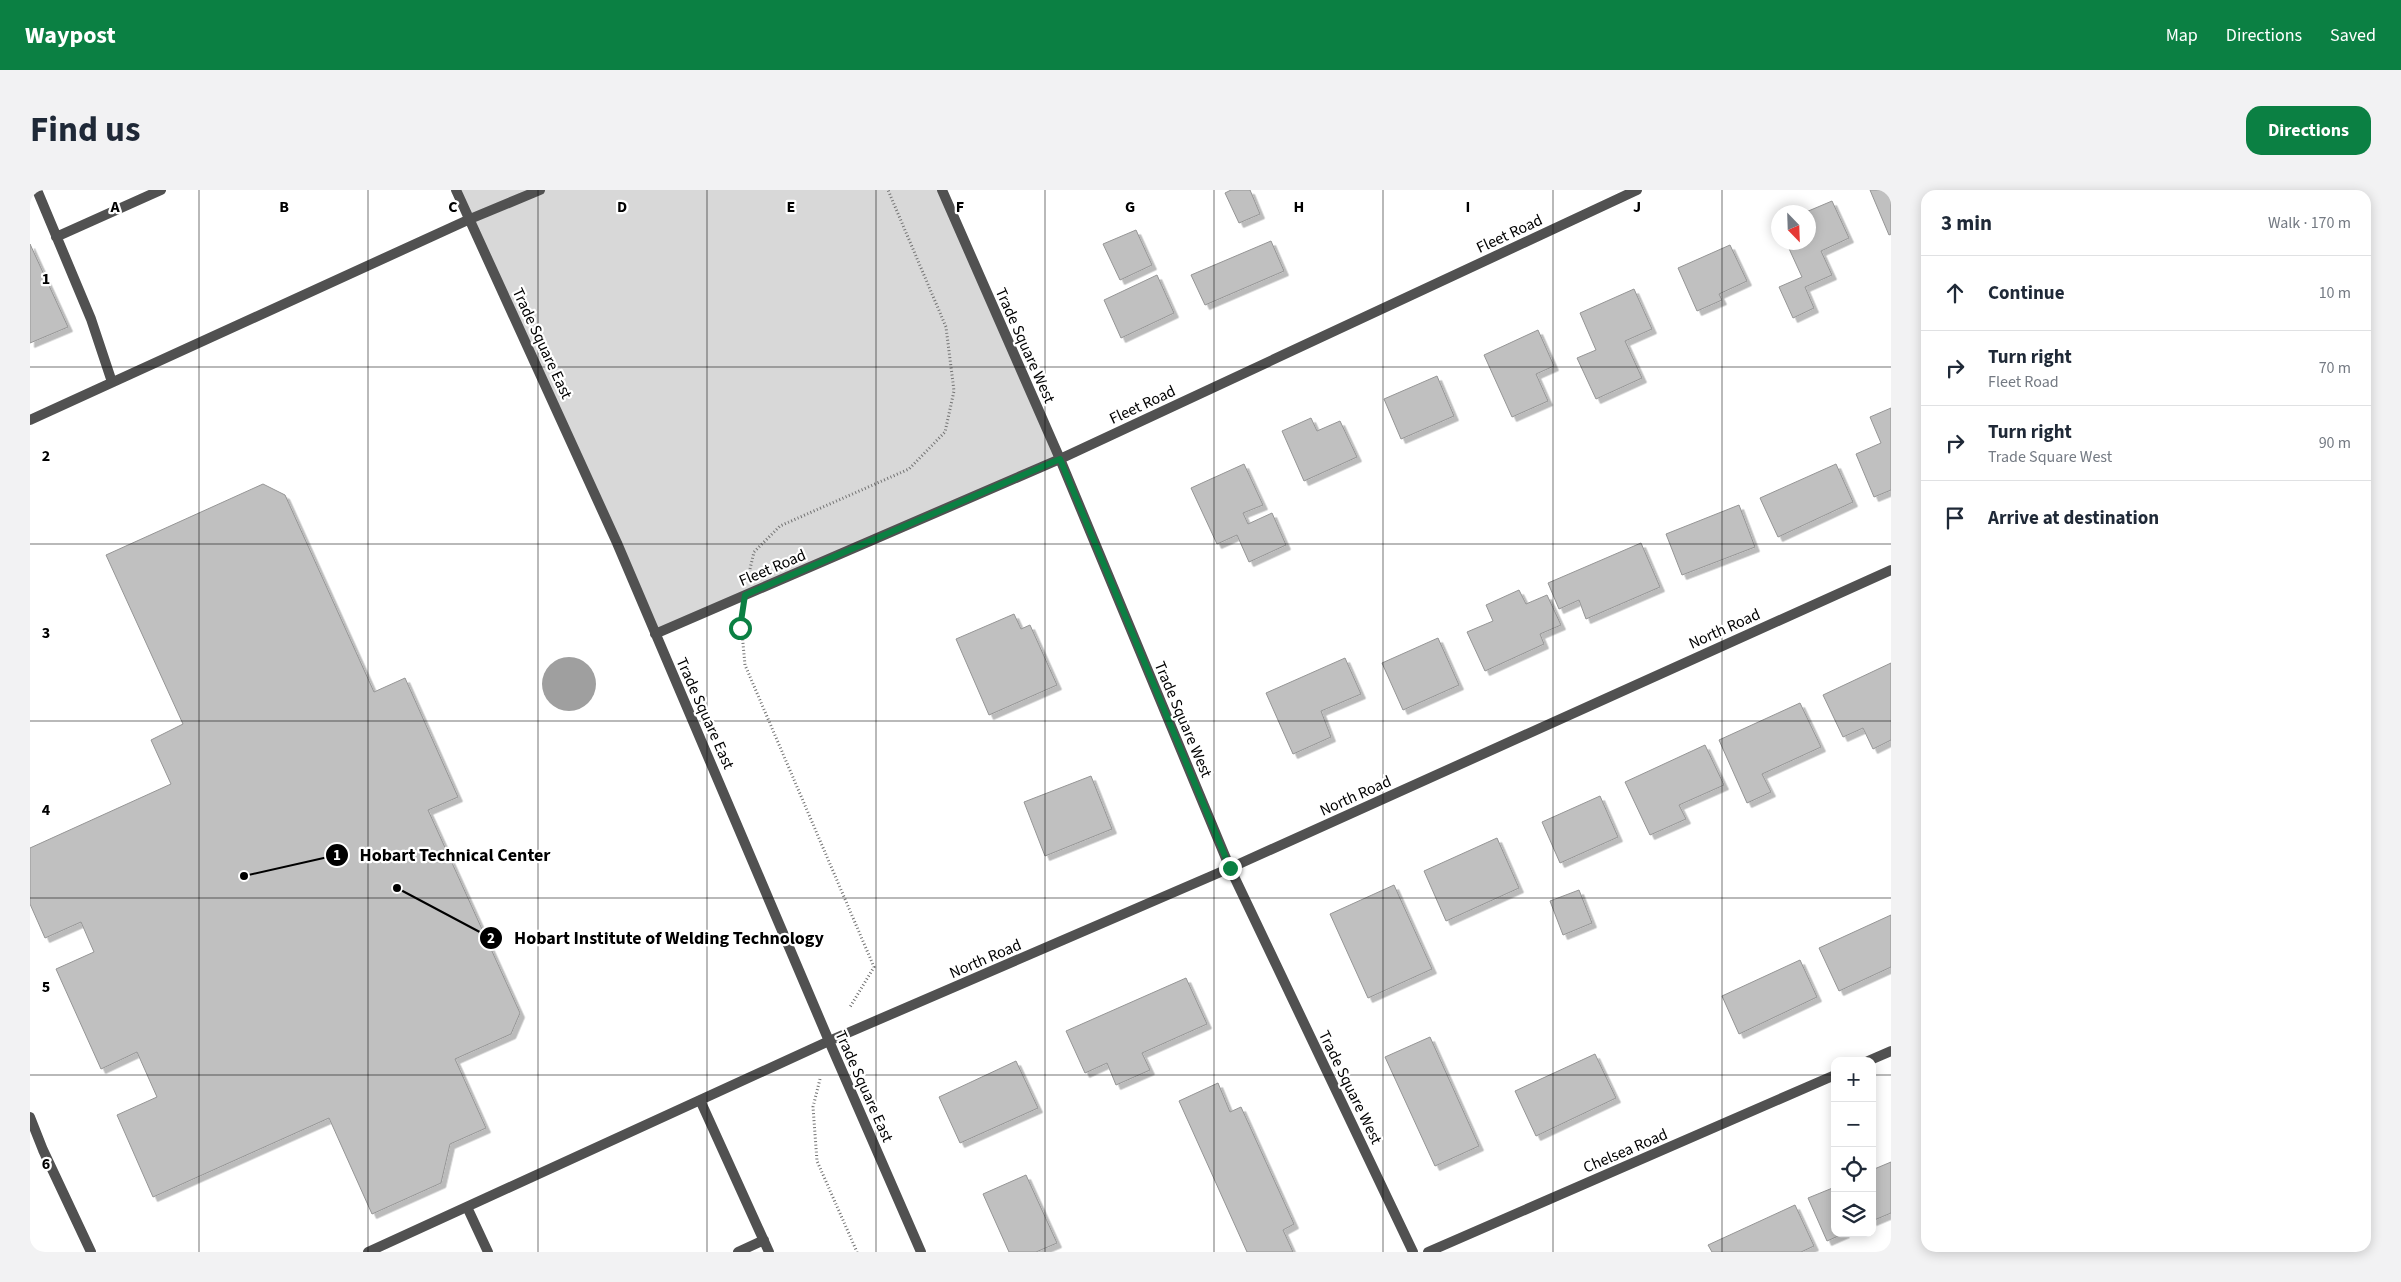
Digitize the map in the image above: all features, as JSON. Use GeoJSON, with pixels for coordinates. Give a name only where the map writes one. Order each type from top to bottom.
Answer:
{"type":"FeatureCollection","features":[{"type":"Feature","properties":{"kind":"street"},"geometry":{"type":"LineString","coordinates":[[37,190],[91,319],[112,382]]}},
{"type":"Feature","properties":{"kind":"street"},"geometry":{"type":"LineString","coordinates":[[56,237],[161,190]]}},
{"type":"Feature","properties":{"kind":"street","name":"Trade Square East"},"geometry":{"type":"LineString","coordinates":[[456,190],[618,543],[655,634],[701,735],[829,1041],[921,1252]]}},
{"type":"Feature","properties":{"kind":"street"},"geometry":{"type":"LineString","coordinates":[[30,420],[540,190]]}},
{"type":"Feature","properties":{"kind":"street","name":"Trade Square West"},"geometry":{"type":"LineString","coordinates":[[942,190],[1060,459],[1230,868],[1413,1252]]}},
{"type":"Feature","properties":{"kind":"street","name":"Fleet Road"},"geometry":{"type":"LineString","coordinates":[[655,634],[1060,459],[1637,190]]}},
{"type":"Feature","properties":{"kind":"street","name":"North Road"},"geometry":{"type":"LineString","coordinates":[[368,1252],[829,1041],[1230,868],[1891,570]]}},
{"type":"Feature","properties":{"kind":"street"},"geometry":{"type":"LineString","coordinates":[[1876,1058],[1891,1051]]}},
{"type":"Feature","properties":{"kind":"street","name":"Chelsea Road"},"geometry":{"type":"LineString","coordinates":[[1428,1252],[1831,1077]]}},
{"type":"Feature","properties":{"kind":"street"},"geometry":{"type":"LineString","coordinates":[[700,1100],[769,1252]]}},
{"type":"Feature","properties":{"kind":"street"},"geometry":{"type":"LineString","coordinates":[[30,1117],[43,1150],[91,1252]]}},
{"type":"Feature","properties":{"kind":"street"},"geometry":{"type":"LineString","coordinates":[[467,1207],[488,1252]]}},
{"type":"Feature","properties":{"kind":"street"},"geometry":{"type":"LineString","coordinates":[[738,1252],[764,1240]]}},
{"type":"Feature","properties":{"kind":"path"},"geometry":{"type":"LineString","coordinates":[[849,1008],[874,967],[745,665],[740,628],[754,552],[780,526],[909,469],[945,432],[954,391],[946,326],[888,190]]}},
{"type":"Feature","properties":{"kind":"path"},"geometry":{"type":"LineString","coordinates":[[829,1041],[813,1108],[817,1162],[857,1252]]}},
{"type":"Feature","properties":{"kind":"shaded area"},"geometry":{"type":"Polygon","coordinates":[[[456,190],[942,190],[1060,459],[655,634],[456,190]]]}},
{"type":"Feature","properties":{"kind":"shaded area"},"geometry":{"type":"Polygon","coordinates":[[[564,657],[574,657],[584,661],[592,669],[596,684],[592,699],[584,707],[574,711],[564,711],[554,707],[546,699],[542,689],[542,679],[546,669],[554,661],[564,657]]]}},
{"type":"Feature","properties":{"kind":"building"},"geometry":{"type":"Polygon","coordinates":[[[1231,190],[1250,190],[1260,214],[1239,223],[1225,193],[1231,190]]]}},
{"type":"Feature","properties":{"kind":"building"},"geometry":{"type":"Polygon","coordinates":[[[1870,190],[1891,190],[1891,234],[1889,235],[1870,190]]]}},
{"type":"Feature","properties":{"kind":"building"},"geometry":{"type":"Polygon","coordinates":[[[1832,201],[1849,238],[1821,251],[1832,275],[1805,287],[1814,308],[1793,318],[1779,287],[1802,277],[1790,250],[1816,250],[1816,208],[1832,201]]]}},
{"type":"Feature","properties":{"kind":"building"},"geometry":{"type":"Polygon","coordinates":[[[1136,230],[1152,265],[1120,280],[1103,244],[1136,230]]]}},
{"type":"Feature","properties":{"kind":"building"},"geometry":{"type":"Polygon","coordinates":[[[1271,241],[1284,271],[1205,305],[1191,275],[1271,241]]]}},
{"type":"Feature","properties":{"kind":"building"},"geometry":{"type":"Polygon","coordinates":[[[30,244],[68,327],[30,343],[30,244]]]}},
{"type":"Feature","properties":{"kind":"building"},"geometry":{"type":"Polygon","coordinates":[[[1730,245],[1747,281],[1719,294],[1722,300],[1697,311],[1678,268],[1730,245]]]}},
{"type":"Feature","properties":{"kind":"building"},"geometry":{"type":"Polygon","coordinates":[[[1157,275],[1174,313],[1121,338],[1104,300],[1157,275]]]}},
{"type":"Feature","properties":{"kind":"building"},"geometry":{"type":"Polygon","coordinates":[[[1634,289],[1652,329],[1625,341],[1642,378],[1596,399],[1577,358],[1596,350],[1580,313],[1634,289]]]}},
{"type":"Feature","properties":{"kind":"building"},"geometry":{"type":"Polygon","coordinates":[[[1538,330],[1554,366],[1536,374],[1548,401],[1512,417],[1484,355],[1538,330]]]}},
{"type":"Feature","properties":{"kind":"building"},"geometry":{"type":"Polygon","coordinates":[[[1437,376],[1454,416],[1401,439],[1384,399],[1437,376]]]}},
{"type":"Feature","properties":{"kind":"building"},"geometry":{"type":"Polygon","coordinates":[[[1891,408],[1891,490],[1874,497],[1856,454],[1881,443],[1870,417],[1891,408]]]}},
{"type":"Feature","properties":{"kind":"building"},"geometry":{"type":"Polygon","coordinates":[[[1311,418],[1317,431],[1340,421],[1357,457],[1304,481],[1282,431],[1311,418]]]}},
{"type":"Feature","properties":{"kind":"building"},"geometry":{"type":"Polygon","coordinates":[[[1244,464],[1263,505],[1243,513],[1248,524],[1272,513],[1286,545],[1249,562],[1237,535],[1217,544],[1191,488],[1244,464]]]}},
{"type":"Feature","properties":{"kind":"building"},"geometry":{"type":"Polygon","coordinates":[[[1836,464],[1853,502],[1778,537],[1760,498],[1836,464]]]}},
{"type":"Feature","properties":{"kind":"building"},"geometry":{"type":"Polygon","coordinates":[[[263,484],[285,495],[374,692],[405,678],[458,797],[428,810],[520,1013],[511,1034],[455,1059],[486,1128],[450,1144],[441,1183],[372,1214],[329,1118],[153,1197],[117,1115],[157,1097],[137,1052],[101,1069],[56,969],[94,952],[81,922],[45,938],[30,904],[30,848],[171,784],[151,740],[183,724],[106,555],[263,484]]]}},
{"type":"Feature","properties":{"kind":"building"},"geometry":{"type":"Polygon","coordinates":[[[1739,505],[1755,547],[1682,575],[1666,534],[1739,505]]]}},
{"type":"Feature","properties":{"kind":"building"},"geometry":{"type":"Polygon","coordinates":[[[1641,543],[1660,587],[1586,619],[1579,600],[1559,609],[1548,583],[1641,543]]]}},
{"type":"Feature","properties":{"kind":"building"},"geometry":{"type":"Polygon","coordinates":[[[1519,590],[1526,604],[1547,595],[1561,625],[1540,634],[1544,644],[1485,671],[1467,632],[1493,621],[1486,605],[1519,590]]]}},
{"type":"Feature","properties":{"kind":"building"},"geometry":{"type":"Polygon","coordinates":[[[1014,614],[1021,629],[1030,625],[1057,685],[989,715],[956,639],[1014,614]]]}},
{"type":"Feature","properties":{"kind":"building"},"geometry":{"type":"Polygon","coordinates":[[[1438,638],[1459,685],[1403,710],[1382,663],[1438,638]]]}},
{"type":"Feature","properties":{"kind":"building"},"geometry":{"type":"Polygon","coordinates":[[[1345,658],[1361,694],[1321,711],[1331,737],[1293,754],[1266,693],[1345,658]]]}},
{"type":"Feature","properties":{"kind":"building"},"geometry":{"type":"Polygon","coordinates":[[[1891,663],[1891,740],[1873,749],[1863,728],[1843,737],[1823,695],[1891,663]]]}},
{"type":"Feature","properties":{"kind":"building"},"geometry":{"type":"Polygon","coordinates":[[[1800,703],[1821,747],[1762,774],[1771,792],[1747,803],[1719,740],[1800,703]]]}},
{"type":"Feature","properties":{"kind":"building"},"geometry":{"type":"Polygon","coordinates":[[[1705,745],[1724,785],[1679,805],[1686,819],[1650,835],[1625,782],[1705,745]]]}},
{"type":"Feature","properties":{"kind":"building"},"geometry":{"type":"Polygon","coordinates":[[[1091,776],[1112,829],[1045,856],[1024,802],[1091,776]]]}},
{"type":"Feature","properties":{"kind":"building"},"geometry":{"type":"Polygon","coordinates":[[[1600,796],[1618,837],[1560,863],[1542,822],[1600,796]]]}},
{"type":"Feature","properties":{"kind":"building"},"geometry":{"type":"Polygon","coordinates":[[[1497,838],[1519,888],[1446,921],[1424,871],[1497,838]]]}},
{"type":"Feature","properties":{"kind":"building"},"geometry":{"type":"Polygon","coordinates":[[[1394,885],[1432,969],[1368,998],[1330,914],[1394,885]]]}},
{"type":"Feature","properties":{"kind":"building"},"geometry":{"type":"Polygon","coordinates":[[[1579,890],[1592,923],[1563,935],[1550,901],[1579,890]]]}},
{"type":"Feature","properties":{"kind":"building"},"geometry":{"type":"Polygon","coordinates":[[[1891,915],[1891,967],[1839,991],[1819,948],[1891,915]]]}},
{"type":"Feature","properties":{"kind":"building"},"geometry":{"type":"Polygon","coordinates":[[[1800,960],[1817,997],[1739,1034],[1722,996],[1800,960]]]}},
{"type":"Feature","properties":{"kind":"building"},"geometry":{"type":"Polygon","coordinates":[[[1186,978],[1207,1024],[1142,1053],[1150,1070],[1116,1085],[1107,1063],[1085,1073],[1066,1031],[1186,978]]]}},
{"type":"Feature","properties":{"kind":"building"},"geometry":{"type":"Polygon","coordinates":[[[1430,1037],[1479,1146],[1435,1166],[1385,1057],[1430,1037]]]}},
{"type":"Feature","properties":{"kind":"building"},"geometry":{"type":"Polygon","coordinates":[[[1595,1054],[1616,1098],[1536,1136],[1515,1091],[1595,1054]]]}},
{"type":"Feature","properties":{"kind":"building"},"geometry":{"type":"Polygon","coordinates":[[[1016,1061],[1038,1108],[960,1143],[939,1097],[1016,1061]]]}},
{"type":"Feature","properties":{"kind":"building"},"geometry":{"type":"Polygon","coordinates":[[[1218,1083],[1230,1112],[1241,1107],[1294,1224],[1283,1230],[1293,1252],[1247,1252],[1179,1101],[1218,1083]]]}},
{"type":"Feature","properties":{"kind":"building"},"geometry":{"type":"Polygon","coordinates":[[[1891,1162],[1891,1213],[1876,1219],[1876,1192],[1876,1168],[1891,1162]]]}},
{"type":"Feature","properties":{"kind":"building"},"geometry":{"type":"Polygon","coordinates":[[[1026,1175],[1057,1243],[1036,1252],[1009,1252],[983,1194],[1026,1175]]]}},
{"type":"Feature","properties":{"kind":"building"},"geometry":{"type":"Polygon","coordinates":[[[1831,1189],[1831,1237],[1836,1237],[1827,1241],[1808,1198],[1831,1189]]]}},
{"type":"Feature","properties":{"kind":"building"},"geometry":{"type":"Polygon","coordinates":[[[1795,1205],[1814,1246],[1801,1252],[1712,1252],[1708,1245],[1795,1205]]]}},
{"type":"Feature","properties":{"kind":"place","name":"Hobart Technical Center"},"geometry":{"type":"Point","coordinates":[244,876]}},
{"type":"Feature","properties":{"kind":"place","name":"Hobart Institute of Welding Technology"},"geometry":{"type":"Point","coordinates":[397,888]}},
{"type":"Feature","properties":{"kind":"route"},"geometry":{"type":"LineString","coordinates":[[740,628],[745,595],[1060,459],[1230,868]]}}]}
